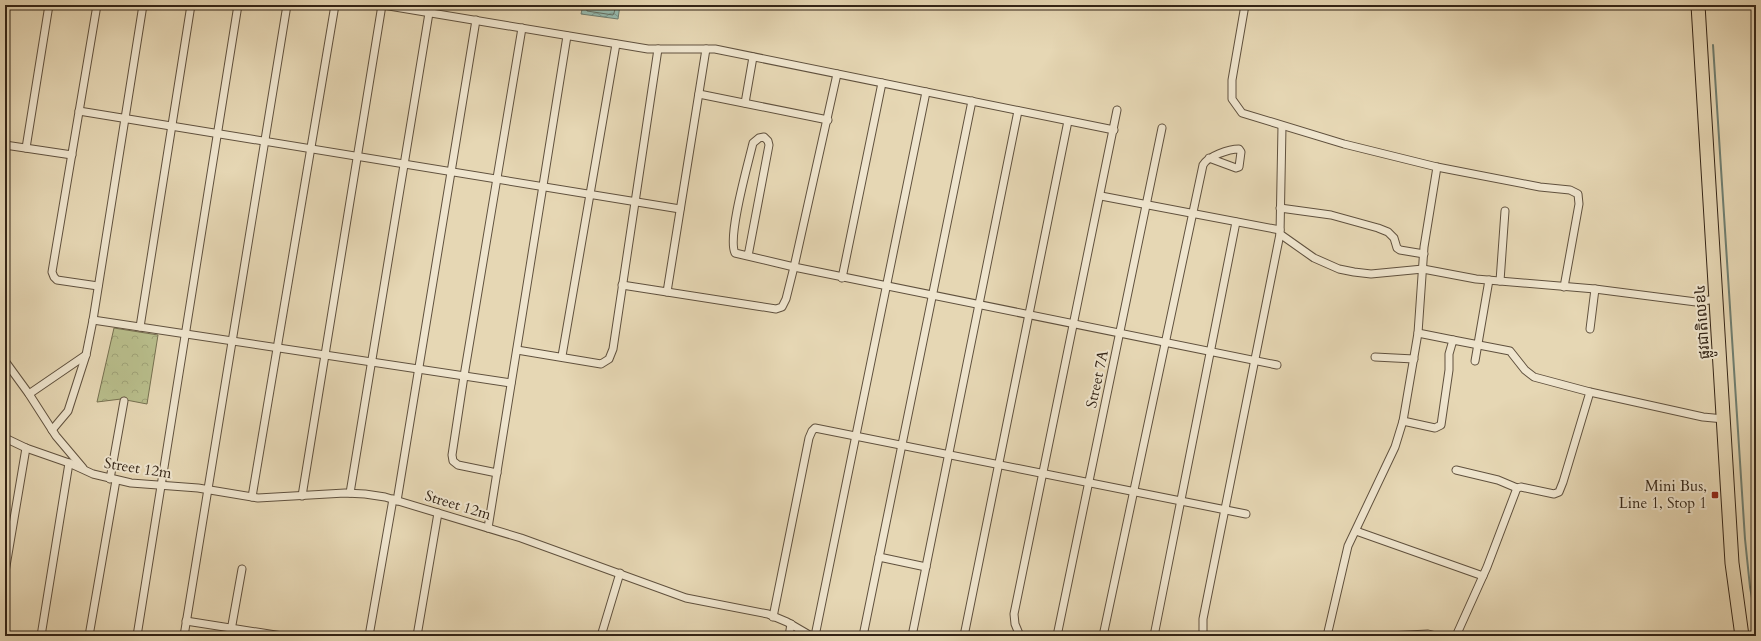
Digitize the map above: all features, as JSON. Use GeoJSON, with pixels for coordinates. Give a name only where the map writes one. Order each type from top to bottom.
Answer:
{"type":"FeatureCollection","features":[{"type":"Feature","properties":{"kind":"highway","name":"ផ្លូវជាតិលេខ៤"},"geometry":{"type":"LineString","coordinates":[[1698,5],[1716,299],[1720,419],[1732,563],[1742,636]]}},
{"type":"Feature","properties":{"kind":"street"},"geometry":{"type":"LineString","coordinates":[[26,148],[49,5]]}},
{"type":"Feature","properties":{"kind":"street"},"geometry":{"type":"LineString","coordinates":[[97,5],[52,272],[57,280],[98,286]]}},
{"type":"Feature","properties":{"kind":"street"},"geometry":{"type":"LineString","coordinates":[[52,430],[68,411],[86,355],[93,320],[143,5]]}},
{"type":"Feature","properties":{"kind":"street"},"geometry":{"type":"LineString","coordinates":[[140,327],[191,5]]}},
{"type":"Feature","properties":{"kind":"street"},"geometry":{"type":"LineString","coordinates":[[137,636],[238,5]]}},
{"type":"Feature","properties":{"kind":"street"},"geometry":{"type":"LineString","coordinates":[[184,636],[287,5]]}},
{"type":"Feature","properties":{"kind":"street"},"geometry":{"type":"LineString","coordinates":[[252,497],[335,5]]}},
{"type":"Feature","properties":{"kind":"street"},"geometry":{"type":"LineString","coordinates":[[302,496],[382,5],[648,49],[715,49],[1114,130]]}},
{"type":"Feature","properties":{"kind":"street"},"geometry":{"type":"LineString","coordinates":[[1245,5],[1232,80],[1232,99],[1242,114],[1344,144],[1437,167],[1570,190],[1578,194],[1579,204],[1564,287]]}},
{"type":"Feature","properties":{"kind":"street"},"geometry":{"type":"LineString","coordinates":[[350,493],[429,13]]}},
{"type":"Feature","properties":{"kind":"street"},"geometry":{"type":"LineString","coordinates":[[369,636],[419,369],[476,20]]}},
{"type":"Feature","properties":{"kind":"street"},"geometry":{"type":"LineString","coordinates":[[497,472],[458,465],[453,461],[452,455],[522,28]]}},
{"type":"Feature","properties":{"kind":"street"},"geometry":{"type":"LineString","coordinates":[[488,528],[567,36]]}},
{"type":"Feature","properties":{"kind":"street"},"geometry":{"type":"LineString","coordinates":[[562,356],[616,44]]}},
{"type":"Feature","properties":{"kind":"street"},"geometry":{"type":"LineString","coordinates":[[517,350],[562,356],[601,364],[609,359],[613,349],[658,49]]}},
{"type":"Feature","properties":{"kind":"street"},"geometry":{"type":"LineString","coordinates":[[667,292],[706,49]]}},
{"type":"Feature","properties":{"kind":"street"},"geometry":{"type":"LineString","coordinates":[[745,103],[753,56]]}},
{"type":"Feature","properties":{"kind":"street"},"geometry":{"type":"LineString","coordinates":[[622,284],[776,309],[782,307],[786,299],[794,267],[828,120],[837,74]]}},
{"type":"Feature","properties":{"kind":"street"},"geometry":{"type":"LineString","coordinates":[[842,278],[882,83]]}},
{"type":"Feature","properties":{"kind":"street"},"geometry":{"type":"LineString","coordinates":[[815,636],[926,92]]}},
{"type":"Feature","properties":{"kind":"street"},"geometry":{"type":"LineString","coordinates":[[699,94],[828,120]]}},
{"type":"Feature","properties":{"kind":"street"},"geometry":{"type":"LineString","coordinates":[[863,636],[972,101]]}},
{"type":"Feature","properties":{"kind":"street"},"geometry":{"type":"LineString","coordinates":[[912,636],[1018,110]]}},
{"type":"Feature","properties":{"kind":"street"},"geometry":{"type":"LineString","coordinates":[[1020,636],[1015,624],[1014,614],[1101,196],[1117,110]]}},
{"type":"Feature","properties":{"kind":"street"},"geometry":{"type":"LineString","coordinates":[[79,111],[680,209]]}},
{"type":"Feature","properties":{"kind":"street"},"geometry":{"type":"LineString","coordinates":[[964,636],[1068,121]]}},
{"type":"Feature","properties":{"kind":"street"},"geometry":{"type":"LineString","coordinates":[[1203,636],[1203,619],[1280,232],[1282,126]]}},
{"type":"Feature","properties":{"kind":"street","name":"Street 7A"},"geometry":{"type":"LineString","coordinates":[[1056,636],[1162,128]]}},
{"type":"Feature","properties":{"kind":"street"},"geometry":{"type":"LineString","coordinates":[[748,256],[769,146],[768,141],[764,137],[759,138],[753,143],[734,228],[732,244],[735,253],[842,278],[1278,365]]}},
{"type":"Feature","properties":{"kind":"street"},"geometry":{"type":"LineString","coordinates":[[5,145],[72,155]]}},
{"type":"Feature","properties":{"kind":"street"},"geometry":{"type":"LineString","coordinates":[[1104,636],[1192,213],[1203,165],[1209,158]]}},
{"type":"Feature","properties":{"kind":"street"},"geometry":{"type":"LineString","coordinates":[[1327,636],[1348,546],[1356,532],[1395,447],[1403,420],[1418,333],[1424,254],[1437,167]]}},
{"type":"Feature","properties":{"kind":"street"},"geometry":{"type":"LineString","coordinates":[[1101,196],[1192,213],[1280,232],[1314,258],[1339,269],[1371,274],[1423,269],[1489,280],[1595,290],[1696,302],[1716,299]]}},
{"type":"Feature","properties":{"kind":"street"},"geometry":{"type":"LineString","coordinates":[[1280,208],[1331,216],[1378,228],[1388,232],[1394,238],[1397,248],[1400,250],[1424,254]]}},
{"type":"Feature","properties":{"kind":"street"},"geometry":{"type":"LineString","coordinates":[[1500,281],[1505,211]]}},
{"type":"Feature","properties":{"kind":"street"},"geometry":{"type":"LineString","coordinates":[[1154,636],[1236,222]]}},
{"type":"Feature","properties":{"kind":"street"},"geometry":{"type":"LineString","coordinates":[[1475,361],[1489,280]]}},
{"type":"Feature","properties":{"kind":"street"},"geometry":{"type":"LineString","coordinates":[[1590,329],[1595,290]]}},
{"type":"Feature","properties":{"kind":"street"},"geometry":{"type":"LineString","coordinates":[[93,320],[511,383]]}},
{"type":"Feature","properties":{"kind":"street"},"geometry":{"type":"LineString","coordinates":[[1418,333],[1510,350],[1525,370],[1534,377],[1590,392],[1707,418],[1720,419]]}},
{"type":"Feature","properties":{"kind":"street"},"geometry":{"type":"LineString","coordinates":[[1403,420],[1436,428],[1441,425],[1449,370],[1448,354],[1453,340]]}},
{"type":"Feature","properties":{"kind":"street"},"geometry":{"type":"LineString","coordinates":[[29,394],[86,355]]}},
{"type":"Feature","properties":{"kind":"street"},"geometry":{"type":"LineString","coordinates":[[1375,356],[1414,359]]}},
{"type":"Feature","properties":{"kind":"street"},"geometry":{"type":"LineString","coordinates":[[5,361],[29,394],[52,430],[84,470]]}},
{"type":"Feature","properties":{"kind":"street"},"geometry":{"type":"LineString","coordinates":[[1456,470],[1498,480],[1517,488],[1521,487],[1554,494],[1559,492],[1590,392]]}},
{"type":"Feature","properties":{"kind":"street"},"geometry":{"type":"LineString","coordinates":[[89,636],[124,402]]}},
{"type":"Feature","properties":{"kind":"street"},"geometry":{"type":"LineString","coordinates":[[773,617],[812,431],[815,428],[824,428],[856,437],[1246,514]]}},
{"type":"Feature","properties":{"kind":"street","name":"Street 12m"},"geometry":{"type":"LineString","coordinates":[[5,438],[26,448],[113,480],[208,490],[252,497],[277,498],[350,493],[365,494],[395,500],[488,528],[620,573],[686,598],[755,611],[791,624],[811,636]]}},
{"type":"Feature","properties":{"kind":"street"},"geometry":{"type":"LineString","coordinates":[[5,572],[26,448]]}},
{"type":"Feature","properties":{"kind":"street"},"geometry":{"type":"LineString","coordinates":[[41,636],[69,463]]}},
{"type":"Feature","properties":{"kind":"street"},"geometry":{"type":"LineString","coordinates":[[1456,636],[1483,576],[1517,488]]}},
{"type":"Feature","properties":{"kind":"street"},"geometry":{"type":"LineString","coordinates":[[417,636],[438,513]]}},
{"type":"Feature","properties":{"kind":"street"},"geometry":{"type":"LineString","coordinates":[[1356,532],[1483,576]]}},
{"type":"Feature","properties":{"kind":"street"},"geometry":{"type":"LineString","coordinates":[[879,557],[926,567]]}},
{"type":"Feature","properties":{"kind":"street"},"geometry":{"type":"LineString","coordinates":[[230,636],[242,569]]}},
{"type":"Feature","properties":{"kind":"street"},"geometry":{"type":"LineString","coordinates":[[601,636],[620,573]]}},
{"type":"Feature","properties":{"kind":"street"},"geometry":{"type":"LineString","coordinates":[[186,621],[280,636]]}},
{"type":"Feature","properties":{"kind":"street"},"geometry":{"type":"LineString","coordinates":[[789,636],[791,624]]}},
{"type":"Feature","properties":{"kind":"street"},"geometry":{"type":"LineString","coordinates":[[1388,636],[1428,634],[1436,636]]}},
{"type":"Feature","properties":{"kind":"street"},"geometry":{"type":"LineString","coordinates":[[1030,636],[1041,636]]}},
{"type":"Feature","properties":{"kind":"green space"},"geometry":{"type":"Polygon","coordinates":[[[114,328],[158,335],[147,404],[121,399],[97,402],[114,328]]]}},
{"type":"Feature","properties":{"kind":"water"},"geometry":{"type":"Polygon","coordinates":[[[583,5],[620,5],[618,19],[581,14],[583,5]]]}},
{"type":"Feature","properties":{"kind":"waterway"},"geometry":{"type":"LineString","coordinates":[[1713,45],[1745,539],[1750,587],[1756,620]]}},
{"type":"Feature","properties":{"kind":"place","name":"Mini Bus, Line 1, Stop 1"},"geometry":{"type":"Point","coordinates":[1715,495]}}]}
